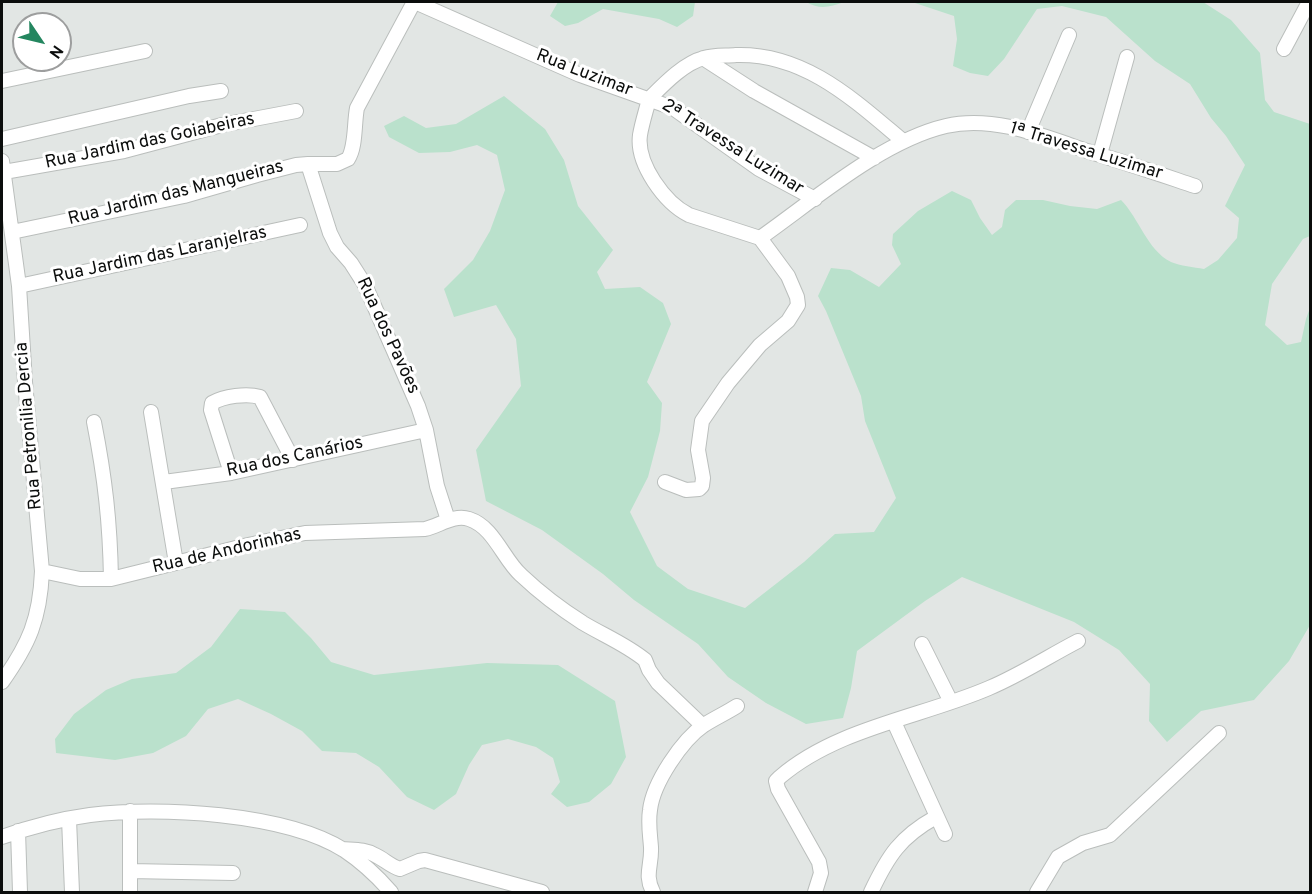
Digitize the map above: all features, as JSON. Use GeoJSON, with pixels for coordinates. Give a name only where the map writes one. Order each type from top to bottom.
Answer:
{"type":"FeatureCollection","features":[{"type":"Feature","properties":{"kind":"street","name":"Rua Luzimar"},"geometry":{"type":"LineString","coordinates":[[415,2],[580,75],[649,99],[679,73],[703,58],[759,55],[787,62],[814,75],[855,101],[903,141]]}},
{"type":"Feature","properties":{"kind":"street","name":"Rua Jardim das Mangueiras"},"geometry":{"type":"LineString","coordinates":[[12,232],[184,196],[247,177],[306,164],[337,164],[348,159],[352,149],[354,123],[362,97],[415,2]]}},
{"type":"Feature","properties":{"kind":"street"},"geometry":{"type":"LineString","coordinates":[[1284,49],[1309,2]]}},
{"type":"Feature","properties":{"kind":"street"},"geometry":{"type":"LineString","coordinates":[[1028,132],[1069,35]]}},
{"type":"Feature","properties":{"kind":"street"},"geometry":{"type":"LineString","coordinates":[[2,81],[145,51]]}},
{"type":"Feature","properties":{"kind":"street"},"geometry":{"type":"LineString","coordinates":[[1100,154],[1127,57]]}},
{"type":"Feature","properties":{"kind":"street"},"geometry":{"type":"LineString","coordinates":[[703,58],[754,91],[874,158]]}},
{"type":"Feature","properties":{"kind":"street"},"geometry":{"type":"LineString","coordinates":[[2,138],[189,96],[221,91]]}},
{"type":"Feature","properties":{"kind":"street","name":"2ª Travessa Luzimar"},"geometry":{"type":"LineString","coordinates":[[649,99],[682,114],[759,169],[815,199]]}},
{"type":"Feature","properties":{"kind":"street"},"geometry":{"type":"LineString","coordinates":[[649,99],[640,136],[640,147],[645,166],[659,188],[681,211],[689,215],[760,238],[793,286],[797,297],[796,310],[788,321],[760,345],[728,383],[702,421],[698,450],[703,478],[702,486],[699,489],[686,490],[665,482]]}},
{"type":"Feature","properties":{"kind":"street","name":"Rua Jardim das Goiabeiras"},"geometry":{"type":"LineString","coordinates":[[3,166],[124,151],[222,125],[296,111]]}},
{"type":"Feature","properties":{"kind":"street","name":"1ª Travessa Luzimar"},"geometry":{"type":"LineString","coordinates":[[760,238],[874,158],[903,141],[947,126],[968,123],[1028,132],[1196,186]]}},
{"type":"Feature","properties":{"kind":"street","name":"Rua dos Pavões"},"geometry":{"type":"LineString","coordinates":[[306,164],[330,233],[337,247],[365,285],[404,370],[426,430],[434,476],[448,520]]}},
{"type":"Feature","properties":{"kind":"street","name":"Rua Petronilia Dercia"},"geometry":{"type":"LineString","coordinates":[[2,682],[26,644],[36,621],[41,597],[42,572],[19,286],[3,166]]}},
{"type":"Feature","properties":{"kind":"street","name":"Rua Jardim das Laranjelras"},"geometry":{"type":"LineString","coordinates":[[19,286],[300,225]]}},
{"type":"Feature","properties":{"kind":"street"},"geometry":{"type":"LineString","coordinates":[[231,473],[211,410],[212,403],[218,400],[251,395],[260,397],[293,460]]}},
{"type":"Feature","properties":{"kind":"street"},"geometry":{"type":"LineString","coordinates":[[151,412],[176,562]]}},
{"type":"Feature","properties":{"kind":"street"},"geometry":{"type":"LineString","coordinates":[[94,423],[106,490],[110,529],[111,579]]}},
{"type":"Feature","properties":{"kind":"street","name":"Rua dos Canários"},"geometry":{"type":"LineString","coordinates":[[164,482],[231,473],[426,430]]}},
{"type":"Feature","properties":{"kind":"street"},"geometry":{"type":"LineString","coordinates":[[448,520],[470,519],[482,527],[503,551],[514,569],[544,596],[645,660],[658,683],[703,726]]}},
{"type":"Feature","properties":{"kind":"street","name":"Rua de Andorinhas"},"geometry":{"type":"LineString","coordinates":[[42,572],[80,579],[111,579],[305,533],[425,529],[442,525],[448,520]]}},
{"type":"Feature","properties":{"kind":"street"},"geometry":{"type":"LineString","coordinates":[[815,892],[821,873],[819,862],[778,789],[776,781],[805,759],[846,738],[990,688],[1078,641]]}},
{"type":"Feature","properties":{"kind":"street"},"geometry":{"type":"LineString","coordinates":[[922,644],[951,702]]}},
{"type":"Feature","properties":{"kind":"street"},"geometry":{"type":"LineString","coordinates":[[653,892],[647,876],[651,856],[648,829],[653,796],[665,771],[691,737],[703,726],[737,706]]}},
{"type":"Feature","properties":{"kind":"street"},"geometry":{"type":"LineString","coordinates":[[894,722],[945,834]]}},
{"type":"Feature","properties":{"kind":"street"},"geometry":{"type":"LineString","coordinates":[[1037,892],[1058,857],[1083,843],[1110,835],[1219,734]]}},
{"type":"Feature","properties":{"kind":"street"},"geometry":{"type":"LineString","coordinates":[[129,811],[130,892]]}},
{"type":"Feature","properties":{"kind":"street"},"geometry":{"type":"LineString","coordinates":[[2,837],[69,819],[129,811],[186,813],[254,820],[306,833],[342,849],[380,879],[391,892]]}},
{"type":"Feature","properties":{"kind":"street"},"geometry":{"type":"LineString","coordinates":[[871,892],[889,857],[900,844],[921,825],[936,817]]}},
{"type":"Feature","properties":{"kind":"street"},"geometry":{"type":"LineString","coordinates":[[69,819],[72,892]]}},
{"type":"Feature","properties":{"kind":"street"},"geometry":{"type":"LineString","coordinates":[[18,831],[20,892]]}},
{"type":"Feature","properties":{"kind":"street"},"geometry":{"type":"LineString","coordinates":[[342,849],[365,850],[400,868],[425,860],[542,892]]}},
{"type":"Feature","properties":{"kind":"street"},"geometry":{"type":"LineString","coordinates":[[130,871],[233,873]]}},
{"type":"Feature","properties":{"kind":"green space"},"geometry":{"type":"Polygon","coordinates":[[[558,2],[695,2],[693,16],[677,27],[659,19],[603,9],[578,23],[565,26],[550,16],[558,2]]]}},
{"type":"Feature","properties":{"kind":"green space"},"geometry":{"type":"Polygon","coordinates":[[[806,2],[844,2],[825,7],[806,2]]]}},
{"type":"Feature","properties":{"kind":"green space"},"geometry":{"type":"Polygon","coordinates":[[[912,2],[1203,2],[1231,20],[1260,53],[1265,100],[1274,112],[1310,124],[1310,236],[1303,239],[1272,284],[1265,325],[1287,345],[1301,342],[1310,308],[1310,625],[1289,661],[1254,700],[1201,711],[1167,742],[1149,721],[1150,684],[1119,650],[1074,622],[962,577],[857,651],[843,718],[806,724],[766,703],[728,677],[698,644],[634,600],[603,574],[542,530],[486,501],[476,450],[521,386],[516,339],[496,305],[454,317],[444,289],[473,260],[490,231],[505,190],[497,155],[477,145],[450,152],[419,153],[389,137],[384,126],[404,116],[426,128],[456,124],[504,96],[545,129],[564,160],[578,206],[613,250],[597,272],[605,289],[640,287],[663,303],[671,324],[647,382],[662,403],[660,431],[648,477],[630,512],[657,566],[688,589],[745,608],[804,562],[835,534],[874,532],[896,498],[865,421],[861,396],[818,296],[831,268],[850,270],[879,287],[901,264],[892,245],[893,234],[918,211],[952,191],[971,200],[992,235],[1002,227],[1005,210],[1016,200],[1043,200],[1097,209],[1121,200],[1149,242],[1171,262],[1204,269],[1218,260],[1237,238],[1239,218],[1225,206],[1245,165],[1190,84],[1155,61],[1106,17],[1062,6],[1037,9],[1004,59],[988,76],[970,73],[953,66],[957,39],[954,16],[912,2]]]}},
{"type":"Feature","properties":{"kind":"green space"},"geometry":{"type":"Polygon","coordinates":[[[240,609],[285,612],[331,662],[374,675],[487,663],[558,665],[615,701],[626,757],[611,784],[589,802],[567,807],[551,794],[560,782],[553,758],[536,747],[508,739],[482,745],[469,765],[456,794],[434,810],[407,797],[379,767],[356,753],[322,751],[302,731],[238,699],[208,709],[186,736],[153,753],[115,760],[56,753],[55,739],[74,714],[106,690],[132,679],[176,673],[211,647],[240,609]]]}}]}
